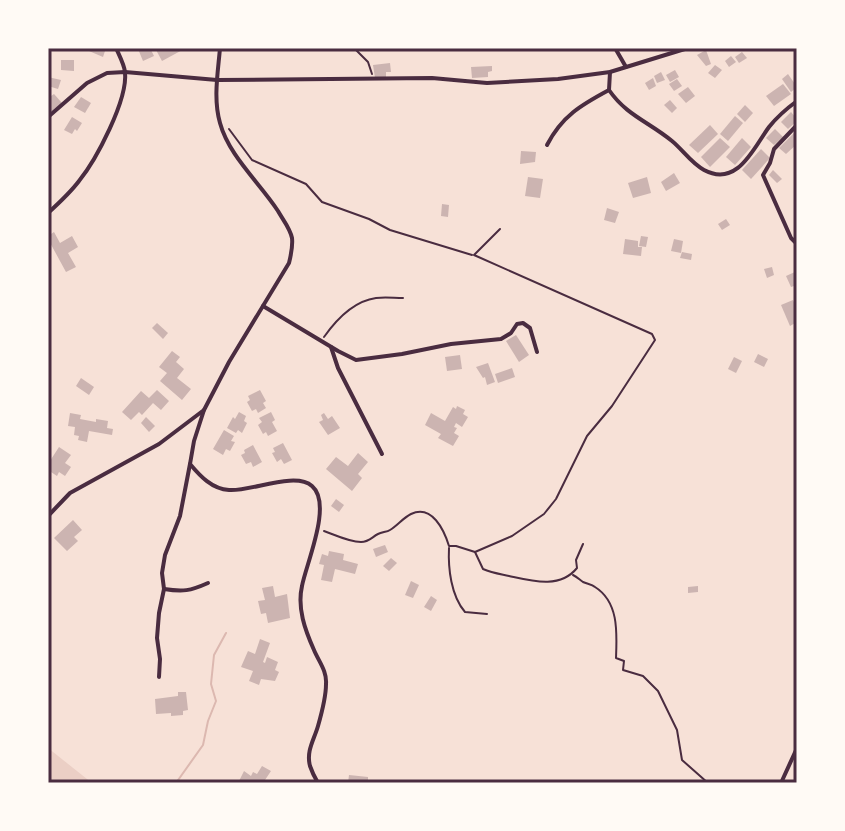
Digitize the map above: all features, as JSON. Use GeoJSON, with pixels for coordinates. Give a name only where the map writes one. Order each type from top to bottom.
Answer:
{"type":"FeatureCollection","features":[{"type":"Feature","properties":{"kind":"street"},"geometry":{"type":"LineString","coordinates":[[48,213],[78,182],[94,158],[115,115],[125,72],[116,48]]}},
{"type":"Feature","properties":{"kind":"street"},"geometry":{"type":"LineString","coordinates":[[159,677],[157,638],[164,589],[162,573],[165,555],[180,516],[194,441],[204,410],[289,263],[292,249],[289,228],[235,154],[219,121],[217,80],[220,48]]}},
{"type":"Feature","properties":{"kind":"street"},"geometry":{"type":"LineString","coordinates":[[615,48],[626,67]]}},
{"type":"Feature","properties":{"kind":"street"},"geometry":{"type":"LineString","coordinates":[[48,117],[87,83],[107,73],[217,80],[432,78],[487,83],[610,72],[688,48]]}},
{"type":"Feature","properties":{"kind":"street"},"geometry":{"type":"LineString","coordinates":[[610,72],[609,90],[626,111],[674,142],[696,165],[716,174],[727,173],[742,165],[768,129],[797,101]]}},
{"type":"Feature","properties":{"kind":"street"},"geometry":{"type":"LineString","coordinates":[[547,145],[557,127],[577,107],[609,90]]}},
{"type":"Feature","properties":{"kind":"street"},"geometry":{"type":"LineString","coordinates":[[797,125],[774,149],[763,175],[791,238],[797,244]]}},
{"type":"Feature","properties":{"kind":"street"},"geometry":{"type":"LineString","coordinates":[[263,306],[356,360],[501,339],[511,333],[517,324],[523,323],[530,328],[537,352]]}},
{"type":"Feature","properties":{"kind":"street"},"geometry":{"type":"LineString","coordinates":[[331,347],[338,368],[382,454]]}},
{"type":"Feature","properties":{"kind":"street"},"geometry":{"type":"LineString","coordinates":[[48,516],[70,493],[159,444],[204,410]]}},
{"type":"Feature","properties":{"kind":"street"},"geometry":{"type":"LineString","coordinates":[[190,464],[202,478],[228,490],[302,482],[312,485],[317,493],[319,530],[302,587],[301,606],[303,622],[327,680],[325,701],[310,748],[310,768],[318,783]]}},
{"type":"Feature","properties":{"kind":"street"},"geometry":{"type":"LineString","coordinates":[[164,589],[182,592],[208,583]]}},
{"type":"Feature","properties":{"kind":"street"},"geometry":{"type":"LineString","coordinates":[[781,783],[797,748]]}},
{"type":"Feature","properties":{"kind":"path"},"geometry":{"type":"LineString","coordinates":[[354,48],[368,62],[374,79]]}},
{"type":"Feature","properties":{"kind":"path"},"geometry":{"type":"LineString","coordinates":[[229,130],[252,160],[306,184],[322,202],[390,230],[474,255],[655,337],[620,395],[587,436],[556,499],[544,514],[512,536],[475,552],[449,546]]}},
{"type":"Feature","properties":{"kind":"path"},"geometry":{"type":"LineString","coordinates":[[474,255],[500,229]]}},
{"type":"Feature","properties":{"kind":"path"},"geometry":{"type":"LineString","coordinates":[[321,341],[350,309],[373,298],[403,298]]}},
{"type":"Feature","properties":{"kind":"path"},"geometry":{"type":"LineString","coordinates":[[319,530],[360,542],[388,532],[409,515],[427,512],[445,534],[451,578],[460,606],[465,612],[487,614]]}},
{"type":"Feature","properties":{"kind":"path"},"geometry":{"type":"LineString","coordinates":[[475,552],[483,569],[494,573],[543,582],[559,581],[577,568],[578,553],[583,544]]}},
{"type":"Feature","properties":{"kind":"path"},"geometry":{"type":"LineString","coordinates":[[572,574],[609,598],[618,631],[616,658],[624,661],[623,670],[643,676],[658,691],[677,730],[682,760],[708,783]]}},
{"type":"Feature","properties":{"kind":"shaded area"},"geometry":{"type":"Polygon","coordinates":[[[48,748],[92,783],[48,783],[48,748]]]}},
{"type":"Feature","properties":{"kind":"building"},"geometry":{"type":"Polygon","coordinates":[[[90,48],[105,51],[103,57],[89,51],[90,48]]]}},
{"type":"Feature","properties":{"kind":"building"},"geometry":{"type":"Polygon","coordinates":[[[150,48],[154,56],[143,61],[138,49],[150,48]]]}},
{"type":"Feature","properties":{"kind":"building"},"geometry":{"type":"Polygon","coordinates":[[[155,48],[186,48],[162,61],[155,48]]]}},
{"type":"Feature","properties":{"kind":"building"},"geometry":{"type":"Polygon","coordinates":[[[706,50],[711,64],[706,66],[697,55],[706,50]]]}},
{"type":"Feature","properties":{"kind":"building"},"geometry":{"type":"Polygon","coordinates":[[[742,52],[747,58],[739,63],[735,57],[742,52]]]}},
{"type":"Feature","properties":{"kind":"building"},"geometry":{"type":"Polygon","coordinates":[[[731,56],[736,62],[729,67],[725,61],[731,56]]]}},
{"type":"Feature","properties":{"kind":"building"},"geometry":{"type":"Polygon","coordinates":[[[61,60],[74,60],[74,71],[61,70],[61,60]]]}},
{"type":"Feature","properties":{"kind":"building"},"geometry":{"type":"Polygon","coordinates":[[[390,63],[391,72],[386,72],[386,77],[375,78],[373,65],[390,63]]]}},
{"type":"Feature","properties":{"kind":"building"},"geometry":{"type":"Polygon","coordinates":[[[715,65],[722,70],[715,78],[708,73],[715,65]]]}},
{"type":"Feature","properties":{"kind":"building"},"geometry":{"type":"Polygon","coordinates":[[[492,66],[488,77],[472,78],[471,67],[492,66]]]}},
{"type":"Feature","properties":{"kind":"building"},"geometry":{"type":"Polygon","coordinates":[[[675,70],[679,77],[670,82],[666,75],[675,70]]]}},
{"type":"Feature","properties":{"kind":"building"},"geometry":{"type":"Polygon","coordinates":[[[661,72],[665,80],[657,83],[654,76],[661,72]]]}},
{"type":"Feature","properties":{"kind":"building"},"geometry":{"type":"Polygon","coordinates":[[[788,74],[797,87],[791,92],[782,79],[788,74]]]}},
{"type":"Feature","properties":{"kind":"building"},"geometry":{"type":"Polygon","coordinates":[[[48,77],[61,80],[58,89],[48,86],[48,77]]]}},
{"type":"Feature","properties":{"kind":"building"},"geometry":{"type":"Polygon","coordinates":[[[653,78],[656,86],[649,90],[645,83],[653,78]]]}},
{"type":"Feature","properties":{"kind":"building"},"geometry":{"type":"Polygon","coordinates":[[[677,79],[682,86],[674,91],[669,84],[677,79]]]}},
{"type":"Feature","properties":{"kind":"building"},"geometry":{"type":"Polygon","coordinates":[[[783,84],[791,94],[774,106],[766,96],[783,84]]]}},
{"type":"Feature","properties":{"kind":"building"},"geometry":{"type":"Polygon","coordinates":[[[688,87],[695,96],[686,103],[678,94],[688,87]]]}},
{"type":"Feature","properties":{"kind":"building"},"geometry":{"type":"Polygon","coordinates":[[[54,94],[62,103],[48,114],[48,98],[54,94]]]}},
{"type":"Feature","properties":{"kind":"building"},"geometry":{"type":"Polygon","coordinates":[[[81,97],[91,103],[85,113],[74,107],[81,97]]]}},
{"type":"Feature","properties":{"kind":"building"},"geometry":{"type":"Polygon","coordinates":[[[670,100],[677,108],[672,113],[664,105],[670,100]]]}},
{"type":"Feature","properties":{"kind":"building"},"geometry":{"type":"Polygon","coordinates":[[[745,105],[753,113],[745,122],[737,114],[745,105]]]}},
{"type":"Feature","properties":{"kind":"building"},"geometry":{"type":"Polygon","coordinates":[[[791,112],[797,121],[788,129],[781,122],[791,112]]]}},
{"type":"Feature","properties":{"kind":"building"},"geometry":{"type":"Polygon","coordinates":[[[735,116],[743,123],[728,141],[720,134],[735,116]]]}},
{"type":"Feature","properties":{"kind":"building"},"geometry":{"type":"Polygon","coordinates":[[[72,117],[82,123],[72,134],[64,130],[72,117]]]}},
{"type":"Feature","properties":{"kind":"building"},"geometry":{"type":"Polygon","coordinates":[[[710,125],[718,134],[698,153],[689,145],[710,125]]]}},
{"type":"Feature","properties":{"kind":"building"},"geometry":{"type":"Polygon","coordinates":[[[775,129],[783,137],[774,145],[766,138],[775,129]]]}},
{"type":"Feature","properties":{"kind":"building"},"geometry":{"type":"Polygon","coordinates":[[[797,130],[797,144],[786,154],[779,148],[797,130]]]}},
{"type":"Feature","properties":{"kind":"building"},"geometry":{"type":"Polygon","coordinates":[[[720,138],[730,147],[710,167],[701,157],[720,138]]]}},
{"type":"Feature","properties":{"kind":"building"},"geometry":{"type":"Polygon","coordinates":[[[742,138],[751,147],[735,165],[726,157],[742,138]]]}},
{"type":"Feature","properties":{"kind":"building"},"geometry":{"type":"Polygon","coordinates":[[[761,149],[770,158],[751,179],[742,170],[761,149]]]}},
{"type":"Feature","properties":{"kind":"building"},"geometry":{"type":"Polygon","coordinates":[[[521,151],[536,152],[535,162],[520,164],[521,151]]]}},
{"type":"Feature","properties":{"kind":"building"},"geometry":{"type":"Polygon","coordinates":[[[773,170],[782,179],[777,183],[769,175],[773,170]]]}},
{"type":"Feature","properties":{"kind":"building"},"geometry":{"type":"Polygon","coordinates":[[[674,173],[680,183],[666,191],[661,182],[674,173]]]}},
{"type":"Feature","properties":{"kind":"building"},"geometry":{"type":"Polygon","coordinates":[[[528,177],[543,179],[540,198],[525,196],[528,177]]]}},
{"type":"Feature","properties":{"kind":"building"},"geometry":{"type":"Polygon","coordinates":[[[647,177],[651,193],[633,198],[628,183],[647,177]]]}},
{"type":"Feature","properties":{"kind":"building"},"geometry":{"type":"Polygon","coordinates":[[[442,204],[449,205],[448,217],[441,216],[442,204]]]}},
{"type":"Feature","properties":{"kind":"building"},"geometry":{"type":"Polygon","coordinates":[[[607,208],[619,212],[615,223],[604,220],[607,208]]]}},
{"type":"Feature","properties":{"kind":"building"},"geometry":{"type":"Polygon","coordinates":[[[726,219],[730,225],[722,230],[718,224],[726,219]]]}},
{"type":"Feature","properties":{"kind":"building"},"geometry":{"type":"Polygon","coordinates":[[[54,232],[60,243],[72,236],[78,247],[68,253],[76,267],[66,272],[48,239],[54,232]]]}},
{"type":"Feature","properties":{"kind":"building"},"geometry":{"type":"Polygon","coordinates":[[[641,236],[648,237],[646,247],[639,246],[641,236]]]}},
{"type":"Feature","properties":{"kind":"building"},"geometry":{"type":"Polygon","coordinates":[[[625,239],[638,241],[638,247],[642,247],[641,256],[623,254],[625,239]]]}},
{"type":"Feature","properties":{"kind":"building"},"geometry":{"type":"Polygon","coordinates":[[[674,239],[683,241],[681,253],[671,251],[674,239]]]}},
{"type":"Feature","properties":{"kind":"building"},"geometry":{"type":"Polygon","coordinates":[[[682,252],[692,254],[691,260],[680,258],[682,252]]]}},
{"type":"Feature","properties":{"kind":"building"},"geometry":{"type":"Polygon","coordinates":[[[772,267],[774,275],[767,278],[764,269],[772,267]]]}},
{"type":"Feature","properties":{"kind":"building"},"geometry":{"type":"Polygon","coordinates":[[[797,271],[797,285],[791,287],[786,276],[797,271]]]}},
{"type":"Feature","properties":{"kind":"building"},"geometry":{"type":"Polygon","coordinates":[[[793,300],[797,308],[797,322],[790,326],[781,305],[793,300]]]}},
{"type":"Feature","properties":{"kind":"building"},"geometry":{"type":"Polygon","coordinates":[[[157,323],[168,333],[163,339],[152,328],[157,323]]]}},
{"type":"Feature","properties":{"kind":"building"},"geometry":{"type":"Polygon","coordinates":[[[516,335],[529,355],[519,362],[506,341],[516,335]]]}},
{"type":"Feature","properties":{"kind":"building"},"geometry":{"type":"Polygon","coordinates":[[[172,351],[180,357],[176,362],[184,369],[177,378],[191,389],[182,400],[160,381],[167,373],[159,367],[172,351]]]}},
{"type":"Feature","properties":{"kind":"building"},"geometry":{"type":"Polygon","coordinates":[[[758,354],[768,359],[764,367],[754,362],[758,354]]]}},
{"type":"Feature","properties":{"kind":"building"},"geometry":{"type":"Polygon","coordinates":[[[460,355],[462,369],[447,371],[445,357],[460,355]]]}},
{"type":"Feature","properties":{"kind":"building"},"geometry":{"type":"Polygon","coordinates":[[[734,357],[742,361],[736,373],[728,369],[734,357]]]}},
{"type":"Feature","properties":{"kind":"building"},"geometry":{"type":"Polygon","coordinates":[[[488,363],[495,382],[487,385],[485,377],[476,367],[488,363]]]}},
{"type":"Feature","properties":{"kind":"building"},"geometry":{"type":"Polygon","coordinates":[[[512,368],[515,377],[498,383],[495,374],[512,368]]]}},
{"type":"Feature","properties":{"kind":"building"},"geometry":{"type":"Polygon","coordinates":[[[81,378],[94,387],[89,395],[76,386],[81,378]]]}},
{"type":"Feature","properties":{"kind":"building"},"geometry":{"type":"Polygon","coordinates":[[[157,390],[169,401],[161,410],[153,403],[142,415],[139,412],[131,420],[122,412],[141,391],[149,398],[157,390]]]}},
{"type":"Feature","properties":{"kind":"building"},"geometry":{"type":"Polygon","coordinates":[[[260,390],[266,408],[258,413],[256,409],[252,411],[247,402],[250,400],[248,396],[260,390]]]}},
{"type":"Feature","properties":{"kind":"building"},"geometry":{"type":"Polygon","coordinates":[[[457,406],[465,410],[463,414],[468,417],[462,427],[456,423],[454,433],[459,436],[453,446],[438,438],[441,434],[425,425],[431,413],[445,421],[453,407],[456,409],[457,406]]]}},
{"type":"Feature","properties":{"kind":"building"},"geometry":{"type":"Polygon","coordinates":[[[239,412],[246,416],[244,421],[247,423],[242,433],[238,430],[236,433],[227,428],[239,412]]]}},
{"type":"Feature","properties":{"kind":"building"},"geometry":{"type":"Polygon","coordinates":[[[271,412],[277,431],[268,436],[258,425],[262,422],[259,418],[271,412]]]}},
{"type":"Feature","properties":{"kind":"building"},"geometry":{"type":"Polygon","coordinates":[[[70,413],[81,415],[80,419],[108,421],[107,428],[113,429],[112,435],[89,431],[87,442],[78,440],[79,436],[74,435],[75,427],[68,426],[70,413]]]}},
{"type":"Feature","properties":{"kind":"building"},"geometry":{"type":"Polygon","coordinates":[[[324,413],[328,419],[332,416],[340,428],[328,435],[319,422],[323,420],[321,415],[324,413]]]}},
{"type":"Feature","properties":{"kind":"building"},"geometry":{"type":"Polygon","coordinates":[[[146,417],[155,426],[149,432],[141,423],[146,417]]]}},
{"type":"Feature","properties":{"kind":"building"},"geometry":{"type":"Polygon","coordinates":[[[224,430],[234,436],[231,441],[235,442],[230,451],[226,449],[223,455],[213,449],[224,430]]]}},
{"type":"Feature","properties":{"kind":"building"},"geometry":{"type":"Polygon","coordinates":[[[283,443],[292,460],[284,464],[281,459],[277,462],[272,453],[275,452],[273,448],[283,443]]]}},
{"type":"Feature","properties":{"kind":"building"},"geometry":{"type":"Polygon","coordinates":[[[253,445],[262,462],[253,467],[251,462],[246,464],[241,455],[253,445]]]}},
{"type":"Feature","properties":{"kind":"building"},"geometry":{"type":"Polygon","coordinates":[[[59,447],[71,455],[65,463],[71,467],[65,476],[59,472],[57,476],[48,470],[48,464],[59,447]]]}},
{"type":"Feature","properties":{"kind":"building"},"geometry":{"type":"Polygon","coordinates":[[[358,453],[368,462],[358,474],[362,478],[352,491],[326,469],[336,457],[348,466],[358,453]]]}},
{"type":"Feature","properties":{"kind":"building"},"geometry":{"type":"Polygon","coordinates":[[[336,499],[344,505],[339,512],[331,506],[336,499]]]}},
{"type":"Feature","properties":{"kind":"building"},"geometry":{"type":"Polygon","coordinates":[[[73,520],[82,530],[74,537],[78,541],[67,551],[54,538],[73,520]]]}},
{"type":"Feature","properties":{"kind":"building"},"geometry":{"type":"Polygon","coordinates":[[[385,545],[388,552],[376,557],[373,549],[385,545]]]}},
{"type":"Feature","properties":{"kind":"building"},"geometry":{"type":"Polygon","coordinates":[[[329,551],[344,554],[343,560],[358,564],[355,574],[335,569],[332,582],[321,580],[324,565],[319,564],[322,554],[328,556],[329,551]]]}},
{"type":"Feature","properties":{"kind":"building"},"geometry":{"type":"Polygon","coordinates":[[[391,558],[397,563],[389,571],[383,566],[391,558]]]}},
{"type":"Feature","properties":{"kind":"building"},"geometry":{"type":"Polygon","coordinates":[[[411,581],[419,585],[413,598],[405,595],[411,581]]]}},
{"type":"Feature","properties":{"kind":"building"},"geometry":{"type":"Polygon","coordinates":[[[273,586],[275,597],[287,594],[290,618],[268,623],[266,613],[261,614],[258,601],[265,600],[262,588],[273,586]]]}},
{"type":"Feature","properties":{"kind":"building"},"geometry":{"type":"Polygon","coordinates":[[[698,586],[698,592],[688,593],[688,587],[698,586]]]}},
{"type":"Feature","properties":{"kind":"building"},"geometry":{"type":"Polygon","coordinates":[[[431,596],[437,600],[431,611],[424,607],[431,596]]]}},
{"type":"Feature","properties":{"kind":"building"},"geometry":{"type":"Polygon","coordinates":[[[260,639],[270,643],[263,662],[267,657],[278,662],[275,670],[279,672],[275,681],[261,679],[259,685],[249,681],[253,671],[241,667],[248,651],[255,654],[260,639]]]}},
{"type":"Feature","properties":{"kind":"building"},"geometry":{"type":"Polygon","coordinates":[[[178,692],[186,692],[188,710],[183,711],[183,715],[156,714],[155,699],[178,696],[178,692]]]}},
{"type":"Feature","properties":{"kind":"building"},"geometry":{"type":"Polygon","coordinates":[[[262,766],[271,771],[265,780],[269,783],[239,781],[244,771],[251,776],[253,772],[257,774],[262,766]]]}},
{"type":"Feature","properties":{"kind":"building"},"geometry":{"type":"Polygon","coordinates":[[[349,775],[368,777],[368,783],[348,783],[349,775]]]}},
{"type":"Feature","properties":{"kind":"waterway"},"geometry":{"type":"LineString","coordinates":[[176,783],[203,745],[216,701],[211,684],[214,655],[226,633]]}}]}
